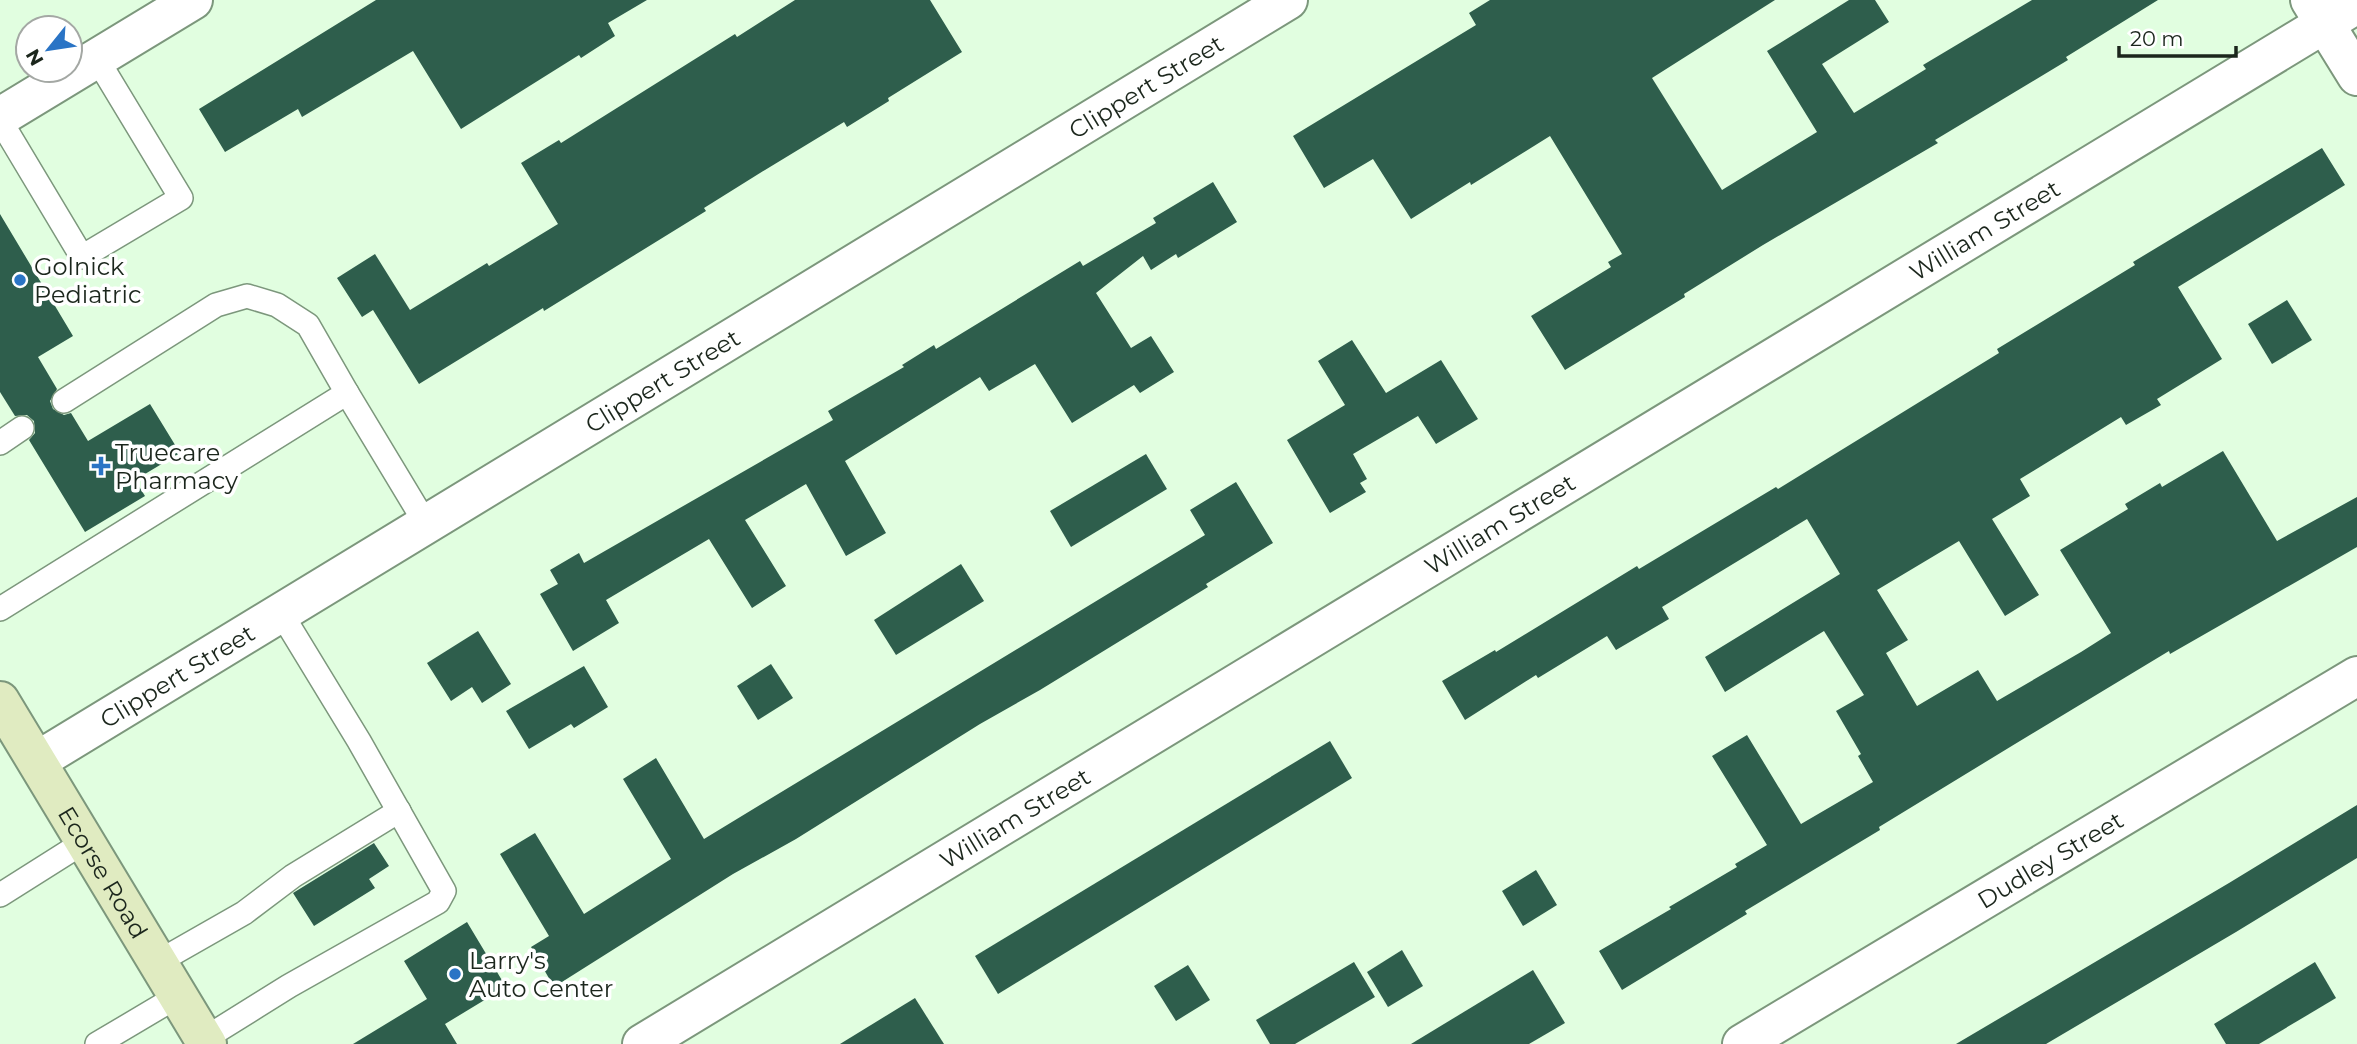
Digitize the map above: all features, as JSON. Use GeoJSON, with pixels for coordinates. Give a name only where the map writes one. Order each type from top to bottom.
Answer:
{"type":"FeatureCollection","features":[{"type":"Feature","properties":{"kind":"main road","name":"Ecorse Road"},"geometry":{"type":"LineString","coordinates":[[0,701],[206,1041]]}},
{"type":"Feature","properties":{"kind":"street"},"geometry":{"type":"LineString","coordinates":[[0,119],[193,0]]}},
{"type":"Feature","properties":{"kind":"street","name":"Clippert Street"},"geometry":{"type":"LineString","coordinates":[[37,761],[1288,0]]}},
{"type":"Feature","properties":{"kind":"street","name":"William Street"},"geometry":{"type":"LineString","coordinates":[[642,1044],[2318,12],[2357,5]]}},
{"type":"Feature","properties":{"kind":"street"},"geometry":{"type":"LineString","coordinates":[[2318,12],[2357,76]]}},
{"type":"Feature","properties":{"kind":"street","name":"Dudley Street"},"geometry":{"type":"LineString","coordinates":[[1742,1044],[2357,676]]}},
{"type":"Feature","properties":{"kind":"lane"},"geometry":{"type":"LineString","coordinates":[[0,119],[82,257],[181,198],[97,58]]}},
{"type":"Feature","properties":{"kind":"lane"},"geometry":{"type":"LineString","coordinates":[[64,401],[216,305],[247,296],[277,306],[308,325],[426,524]]}},
{"type":"Feature","properties":{"kind":"lane"},"geometry":{"type":"LineString","coordinates":[[0,609],[347,393]]}},
{"type":"Feature","properties":{"kind":"lane"},"geometry":{"type":"LineString","coordinates":[[0,443],[22,428]]}},
{"type":"Feature","properties":{"kind":"lane"},"geometry":{"type":"LineString","coordinates":[[206,1041],[289,986],[438,902],[444,891],[399,810],[281,613]]}},
{"type":"Feature","properties":{"kind":"lane"},"geometry":{"type":"LineString","coordinates":[[158,962],[244,913],[293,876],[399,810]]}},
{"type":"Feature","properties":{"kind":"lane"},"geometry":{"type":"LineString","coordinates":[[0,895],[84,842]]}},
{"type":"Feature","properties":{"kind":"lane"},"geometry":{"type":"LineString","coordinates":[[97,1044],[178,996]]}},
{"type":"Feature","properties":{"kind":"building"},"geometry":{"type":"Polygon","coordinates":[[[376,0],[647,0],[608,23],[615,36],[581,58],[579,55],[461,129],[413,51],[302,117],[298,109],[225,152],[199,109],[376,0]]]}},
{"type":"Feature","properties":{"kind":"building"},"geometry":{"type":"Polygon","coordinates":[[[795,0],[930,0],[962,52],[847,127],[844,122],[544,311],[543,308],[419,384],[373,310],[362,317],[337,278],[375,254],[410,310],[487,263],[489,266],[558,224],[521,163],[559,140],[561,143],[735,34],[737,37],[795,0]]]}},
{"type":"Feature","properties":{"kind":"building"},"geometry":{"type":"Polygon","coordinates":[[[1490,0],[1775,0],[1652,78],[1722,190],[1817,132],[1767,51],[1849,0],[1875,0],[1889,22],[1822,64],[1854,113],[1926,69],[1923,65],[2032,0],[2158,0],[2066,57],[2068,60],[1935,140],[1938,143],[1763,245],[1684,294],[1685,297],[1565,370],[1531,316],[1611,267],[1608,262],[1622,254],[1550,136],[1411,219],[1373,159],[1324,188],[1293,136],[1476,25],[1469,13],[1490,0]]]}},
{"type":"Feature","properties":{"kind":"building"},"geometry":{"type":"Polygon","coordinates":[[[2322,148],[2345,185],[2178,287],[2222,359],[2157,399],[2161,405],[2126,425],[2121,417],[2020,479],[2030,496],[1992,519],[2039,595],[2005,616],[1959,541],[1877,590],[1908,640],[1886,653],[1917,706],[1978,670],[1997,701],[2081,652],[2111,633],[2060,550],[2128,509],[2125,504],[2160,483],[2162,487],[2223,451],[2277,541],[2357,497],[2357,547],[2170,654],[2169,651],[1879,827],[1880,830],[1745,911],[1747,914],[1622,990],[1599,951],[1671,909],[1669,907],[1737,867],[1735,864],[1767,845],[1712,756],[1747,735],[1801,824],[1873,782],[1858,756],[1861,754],[1836,711],[1864,695],[1824,631],[1725,692],[1705,657],[1840,574],[1807,519],[1662,607],[1669,619],[1616,650],[1607,636],[1538,678],[1536,675],[1465,720],[1442,681],[1495,650],[1496,652],[1637,566],[1639,569],[1776,487],[1778,489],[1999,353],[1997,349],[2135,265],[2133,262],[2322,148]]]}},
{"type":"Feature","properties":{"kind":"building"},"geometry":{"type":"Polygon","coordinates":[[[1213,182],[1237,222],[1178,258],[1176,254],[1151,270],[1143,256],[1096,293],[1131,348],[1151,336],[1174,372],[1140,393],[1134,385],[1072,423],[1035,364],[989,391],[980,377],[845,461],[886,533],[846,556],[806,484],[745,520],[786,586],[752,608],[709,539],[606,600],[619,623],[573,651],[540,594],[558,584],[550,570],[579,553],[584,563],[833,420],[828,411],[904,367],[902,365],[934,345],[936,349],[1080,261],[1083,266],[1156,223],[1153,218],[1213,182]]]}},
{"type":"Feature","properties":{"kind":"building","name":"Truecare Pharmacy"},"geometry":{"type":"Polygon","coordinates":[[[0,214],[73,336],[38,357],[57,389],[50,401],[53,409],[64,415],[71,413],[88,441],[150,404],[180,453],[135,480],[145,496],[85,532],[29,440],[35,433],[34,421],[27,415],[15,416],[0,392],[0,214]]]}},
{"type":"Feature","properties":{"kind":"building"},"geometry":{"type":"Polygon","coordinates":[[[2287,300],[2312,340],[2272,364],[2248,324],[2287,300]]]}},
{"type":"Feature","properties":{"kind":"building"},"geometry":{"type":"Polygon","coordinates":[[[1352,340],[1386,393],[1441,360],[1478,419],[1436,444],[1418,416],[1353,454],[1367,479],[1360,483],[1366,492],[1330,513],[1287,440],[1345,405],[1318,361],[1352,340]]]}},
{"type":"Feature","properties":{"kind":"building"},"geometry":{"type":"Polygon","coordinates":[[[1146,454],[1167,489],[1071,547],[1050,511],[1146,454]]]}},
{"type":"Feature","properties":{"kind":"building"},"geometry":{"type":"Polygon","coordinates":[[[1236,482],[1273,543],[1206,584],[1208,587],[796,839],[733,874],[554,987],[531,947],[549,936],[500,854],[535,833],[584,914],[671,859],[623,779],[656,758],[704,839],[1205,535],[1190,510],[1236,482]]]}},
{"type":"Feature","properties":{"kind":"building"},"geometry":{"type":"Polygon","coordinates":[[[961,564],[984,601],[896,655],[874,620],[961,564]]]}},
{"type":"Feature","properties":{"kind":"building"},"geometry":{"type":"Polygon","coordinates":[[[478,631],[511,684],[482,703],[472,687],[451,701],[427,663],[478,631]]]}},
{"type":"Feature","properties":{"kind":"building"},"geometry":{"type":"Polygon","coordinates":[[[771,664],[793,698],[758,720],[737,686],[771,664]]]}},
{"type":"Feature","properties":{"kind":"building"},"geometry":{"type":"Polygon","coordinates":[[[584,666],[608,707],[574,728],[571,724],[529,749],[506,711],[584,666]]]}},
{"type":"Feature","properties":{"kind":"building"},"geometry":{"type":"Polygon","coordinates":[[[1330,741],[1352,778],[998,994],[975,956],[1330,741]]]}},
{"type":"Feature","properties":{"kind":"building"},"geometry":{"type":"Polygon","coordinates":[[[2357,805],[2357,858],[2236,932],[2046,1044],[1956,1044],[2229,883],[2357,805]]]}},
{"type":"Feature","properties":{"kind":"building"},"geometry":{"type":"Polygon","coordinates":[[[374,843],[389,866],[369,879],[375,888],[314,926],[293,893],[374,843]]]}},
{"type":"Feature","properties":{"kind":"building"},"geometry":{"type":"Polygon","coordinates":[[[1536,870],[1557,905],[1523,926],[1502,891],[1536,870]]]}},
{"type":"Feature","properties":{"kind":"building","name":"Larry's Auto Center"},"geometry":{"type":"Polygon","coordinates":[[[467,922],[506,987],[445,1024],[457,1044],[353,1044],[427,999],[404,961],[467,922]]]}},
{"type":"Feature","properties":{"kind":"building"},"geometry":{"type":"Polygon","coordinates":[[[1402,950],[1423,986],[1388,1007],[1367,972],[1402,950]]]}},
{"type":"Feature","properties":{"kind":"building"},"geometry":{"type":"Polygon","coordinates":[[[1354,962],[1375,997],[1295,1044],[1270,1044],[1256,1020],[1354,962]]]}},
{"type":"Feature","properties":{"kind":"building"},"geometry":{"type":"Polygon","coordinates":[[[2315,962],[2336,998],[2259,1044],[2226,1044],[2214,1024],[2315,962]]]}},
{"type":"Feature","properties":{"kind":"building"},"geometry":{"type":"Polygon","coordinates":[[[1188,965],[1210,1000],[1176,1021],[1154,986],[1188,965]]]}},
{"type":"Feature","properties":{"kind":"building"},"geometry":{"type":"Polygon","coordinates":[[[1533,970],[1565,1023],[1529,1044],[1411,1044],[1533,970]]]}},
{"type":"Feature","properties":{"kind":"building"},"geometry":{"type":"Polygon","coordinates":[[[915,998],[944,1044],[840,1044],[915,998]]]}},
{"type":"Feature","properties":{"kind":"place","name":"Golnick Pediatric"},"geometry":{"type":"Point","coordinates":[20,280]}},
{"type":"Feature","properties":{"kind":"place","name":"Truecare Pharmacy"},"geometry":{"type":"Point","coordinates":[101,466]}},
{"type":"Feature","properties":{"kind":"place","name":"Larry's Auto Center"},"geometry":{"type":"Point","coordinates":[455,974]}}]}
